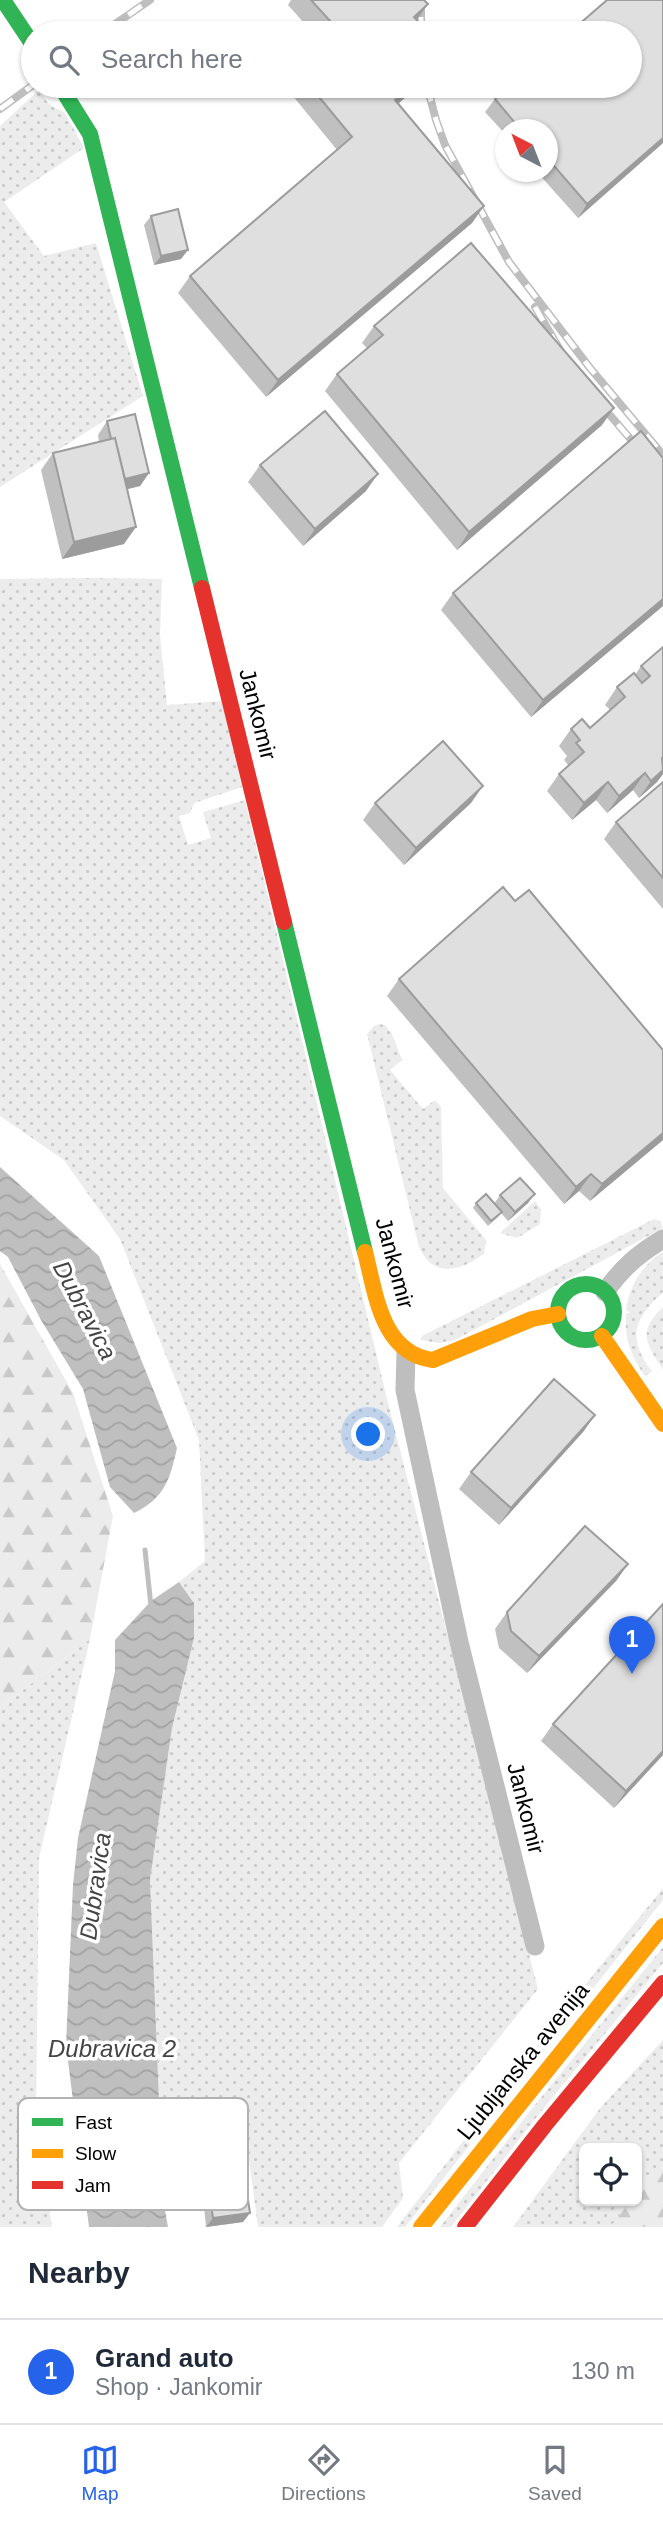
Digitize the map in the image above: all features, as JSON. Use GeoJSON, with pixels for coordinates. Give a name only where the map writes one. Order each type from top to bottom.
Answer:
{"type":"FeatureCollection","features":[{"type":"Feature","properties":{"kind":"street"},"geometry":{"type":"LineString","coordinates":[[3,0],[21,27]]}},
{"type":"Feature","properties":{"kind":"street","name":"Jankomir"},"geometry":{"type":"LineString","coordinates":[[68,98],[90,134],[380,1312],[391,1335],[406,1353],[405,1390],[459,1642],[535,1946]]}},
{"type":"Feature","properties":{"kind":"street"},"geometry":{"type":"LineString","coordinates":[[605,1292],[621,1269],[663,1239]]}},
{"type":"Feature","properties":{"kind":"street"},"geometry":{"type":"LineString","coordinates":[[592,1285],[605,1292],[615,1311],[610,1328],[602,1336],[587,1341],[578,1339],[564,1329],[558,1314],[561,1302],[573,1287],[592,1285]]}},
{"type":"Feature","properties":{"kind":"street"},"geometry":{"type":"LineString","coordinates":[[406,1353],[417,1358],[439,1358],[510,1327],[558,1314]]}},
{"type":"Feature","properties":{"kind":"street"},"geometry":{"type":"LineString","coordinates":[[602,1336],[663,1424]]}},
{"type":"Feature","properties":{"kind":"street","name":"Ljubljanska avenija"},"geometry":{"type":"LineString","coordinates":[[421,2227],[663,1926]]}},
{"type":"Feature","properties":{"kind":"street"},"geometry":{"type":"LineString","coordinates":[[465,2227],[663,1983]]}},
{"type":"Feature","properties":{"kind":"green space"},"geometry":{"type":"Polygon","coordinates":[[[30,98],[45,98],[49,104],[65,113],[84,148],[4,202],[44,256],[96,243],[143,396],[0,487],[0,126],[30,98]]]}},
{"type":"Feature","properties":{"kind":"green space"},"geometry":{"type":"Polygon","coordinates":[[[0,579],[162,579],[160,635],[167,705],[222,701],[242,787],[194,803],[190,813],[179,816],[188,845],[211,838],[203,812],[245,800],[385,1391],[538,1989],[399,2163],[403,2198],[382,2227],[258,2227],[248,2160],[248,2098],[159,2098],[150,1880],[172,1728],[194,1638],[194,1603],[179,1582],[205,1561],[199,1440],[120,1239],[64,1160],[0,1116],[0,579]]]}},
{"type":"Feature","properties":{"kind":"green space"},"geometry":{"type":"Polygon","coordinates":[[[379,1024],[385,1025],[392,1034],[402,1060],[390,1070],[423,1109],[435,1100],[441,1107],[443,1188],[486,1240],[484,1254],[466,1265],[440,1268],[425,1257],[419,1247],[367,1034],[379,1024]]]}},
{"type":"Feature","properties":{"kind":"green space"},"geometry":{"type":"Polygon","coordinates":[[[535,1201],[541,1209],[540,1224],[517,1238],[500,1233],[535,1201]]]}},
{"type":"Feature","properties":{"kind":"green space"},"geometry":{"type":"Polygon","coordinates":[[[654,1219],[660,1221],[663,1228],[455,1340],[439,1343],[420,1340],[422,1336],[654,1219]]]}},
{"type":"Feature","properties":{"kind":"green space"},"geometry":{"type":"Polygon","coordinates":[[[663,1252],[663,1292],[645,1311],[637,1329],[639,1349],[652,1372],[645,1376],[630,1346],[626,1331],[626,1314],[630,1313],[626,1310],[638,1277],[649,1263],[663,1252]]]}},
{"type":"Feature","properties":{"kind":"green space"},"geometry":{"type":"Polygon","coordinates":[[[0,1264],[73,1393],[113,1516],[90,1639],[0,1707],[0,1264]]]}},
{"type":"Feature","properties":{"kind":"green space"},"geometry":{"type":"Polygon","coordinates":[[[663,1307],[663,1369],[648,1344],[647,1330],[663,1307]]]}},
{"type":"Feature","properties":{"kind":"green space"},"geometry":{"type":"Polygon","coordinates":[[[90,1639],[39,1858],[36,2098],[18,2098],[18,2210],[49,2210],[52,2227],[0,2227],[0,1707],[90,1639]]]}},
{"type":"Feature","properties":{"kind":"green space"},"geometry":{"type":"Polygon","coordinates":[[[663,1888],[663,1900],[405,2227],[397,2227],[556,2021],[663,1888]]]}},
{"type":"Feature","properties":{"kind":"green space"},"geometry":{"type":"Polygon","coordinates":[[[663,1947],[663,1963],[539,2114],[451,2227],[440,2227],[531,2110],[663,1947]]]}},
{"type":"Feature","properties":{"kind":"green space"},"geometry":{"type":"Polygon","coordinates":[[[663,2040],[663,2227],[513,2227],[601,2107],[663,2040]]]}},
{"type":"Feature","properties":{"kind":"green space"},"geometry":{"type":"Polygon","coordinates":[[[663,2163],[663,2227],[610,2227],[627,2206],[642,2206],[642,2188],[663,2163]]]}},
{"type":"Feature","properties":{"kind":"water"},"geometry":{"type":"Polygon","coordinates":[[[0,1167],[99,1256],[177,1448],[172,1469],[159,1494],[134,1513],[110,1487],[83,1389],[41,1320],[8,1257],[0,1251],[0,1167]]]}},
{"type":"Feature","properties":{"kind":"water","name":"Dubravica 2"},"geometry":{"type":"Polygon","coordinates":[[[179,1582],[194,1603],[194,1638],[172,1728],[150,1880],[159,2098],[73,2098],[66,2045],[73,1885],[78,1838],[115,1671],[115,1640],[151,1601],[179,1582]]]}},
{"type":"Feature","properties":{"kind":"water","name":"Dubravica 2"},"geometry":{"type":"Polygon","coordinates":[[[87,2210],[165,2210],[168,2227],[89,2227],[87,2210]]]}},
{"type":"Feature","properties":{"kind":"building"},"geometry":{"type":"Polygon","coordinates":[[[311,0],[424,0],[428,4],[414,17],[418,21],[330,21],[311,0]]]}},
{"type":"Feature","properties":{"kind":"building"},"geometry":{"type":"Polygon","coordinates":[[[607,0],[663,0],[663,138],[587,204],[558,171],[558,119],[512,119],[495,99],[642,98],[642,21],[583,21],[607,0]]]}},
{"type":"Feature","properties":{"kind":"building"},"geometry":{"type":"Polygon","coordinates":[[[320,98],[397,98],[395,100],[484,206],[278,380],[190,276],[352,137],[320,98]]]}},
{"type":"Feature","properties":{"kind":"building"},"geometry":{"type":"Polygon","coordinates":[[[178,209],[188,250],[161,256],[151,216],[178,209]]]}},
{"type":"Feature","properties":{"kind":"building"},"geometry":{"type":"Polygon","coordinates":[[[471,243],[614,408],[469,532],[337,374],[383,335],[374,326],[471,243]]]}},
{"type":"Feature","properties":{"kind":"building"},"geometry":{"type":"Polygon","coordinates":[[[325,411],[378,474],[315,529],[260,465],[325,411]]]}},
{"type":"Feature","properties":{"kind":"building"},"geometry":{"type":"Polygon","coordinates":[[[135,414],[149,473],[125,479],[115,438],[111,439],[107,421],[135,414]]]}},
{"type":"Feature","properties":{"kind":"building"},"geometry":{"type":"Polygon","coordinates":[[[641,431],[663,458],[663,599],[543,700],[453,593],[641,431]]]}},
{"type":"Feature","properties":{"kind":"building"},"geometry":{"type":"Polygon","coordinates":[[[115,438],[136,527],[74,542],[53,453],[115,438]]]}},
{"type":"Feature","properties":{"kind":"building"},"geometry":{"type":"Polygon","coordinates":[[[663,647],[663,770],[651,781],[645,773],[619,796],[608,782],[584,803],[559,774],[584,752],[576,743],[580,740],[571,729],[582,719],[590,728],[625,697],[617,687],[634,673],[642,683],[650,676],[641,666],[663,647]]]}},
{"type":"Feature","properties":{"kind":"building"},"geometry":{"type":"Polygon","coordinates":[[[443,741],[483,786],[416,848],[375,803],[443,741]]]}},
{"type":"Feature","properties":{"kind":"building"},"geometry":{"type":"Polygon","coordinates":[[[663,782],[663,878],[616,822],[663,782]]]}},
{"type":"Feature","properties":{"kind":"building"},"geometry":{"type":"Polygon","coordinates":[[[503,887],[515,901],[529,890],[663,1050],[663,1133],[602,1184],[591,1174],[576,1187],[399,979],[503,887]]]}},
{"type":"Feature","properties":{"kind":"building"},"geometry":{"type":"Polygon","coordinates":[[[520,1178],[535,1194],[515,1212],[500,1195],[520,1178]]]}},
{"type":"Feature","properties":{"kind":"building"},"geometry":{"type":"Polygon","coordinates":[[[486,1194],[502,1212],[491,1221],[476,1203],[486,1194]]]}},
{"type":"Feature","properties":{"kind":"building"},"geometry":{"type":"Polygon","coordinates":[[[554,1379],[595,1415],[511,1508],[471,1472],[554,1379]]]}},
{"type":"Feature","properties":{"kind":"building"},"geometry":{"type":"Polygon","coordinates":[[[585,1526],[628,1564],[539,1656],[511,1631],[507,1612],[585,1526]]]}},
{"type":"Feature","properties":{"kind":"building"},"geometry":{"type":"Polygon","coordinates":[[[663,1604],[663,1751],[626,1791],[553,1724],[663,1604]]]}},
{"type":"Feature","properties":{"kind":"building"},"geometry":{"type":"Polygon","coordinates":[[[248,2200],[250,2213],[213,2218],[212,2210],[248,2210],[248,2200]]]}},
{"type":"Feature","properties":{"kind":"waterway","name":"Dubravica"},"geometry":{"type":"LineString","coordinates":[[145,1550],[151,1606]]}},
{"type":"Feature","properties":{"kind":"railway"},"geometry":{"type":"LineString","coordinates":[[119,21],[150,0]]}},
{"type":"Feature","properties":{"kind":"railway"},"geometry":{"type":"LineString","coordinates":[[421,0],[421,21]]}},
{"type":"Feature","properties":{"kind":"railway"},"geometry":{"type":"LineString","coordinates":[[0,109],[21,94]]}},
{"type":"Feature","properties":{"kind":"railway"},"geometry":{"type":"LineString","coordinates":[[430,98],[445,145],[509,262],[590,368],[663,455]]}},
{"type":"Feature","properties":{"kind":"railway"},"geometry":{"type":"LineString","coordinates":[[535,307],[560,350]]}},
{"type":"Feature","properties":{"kind":"railway"},"geometry":{"type":"LineString","coordinates":[[597,400],[663,477]]}},
{"type":"Feature","properties":{"kind":"traffic: fast"},"geometry":{"type":"LineString","coordinates":[[3,0],[21,27]]}},
{"type":"Feature","properties":{"kind":"traffic: fast"},"geometry":{"type":"LineString","coordinates":[[68,98],[90,134],[202,588]]}},
{"type":"Feature","properties":{"kind":"traffic: fast"},"geometry":{"type":"LineString","coordinates":[[284,922],[365,1252]]}},
{"type":"Feature","properties":{"kind":"traffic: fast"},"geometry":{"type":"LineString","coordinates":[[586,1284],[597,1286],[606,1292],[612,1301],[614,1312],[612,1323],[606,1332],[597,1338],[586,1340],[575,1338],[566,1332],[560,1323],[558,1312],[560,1301],[566,1292],[575,1286],[586,1284]]}},
{"type":"Feature","properties":{"kind":"traffic: slow"},"geometry":{"type":"LineString","coordinates":[[365,1252],[384,1319],[402,1346],[416,1355],[433,1360],[532,1319],[558,1314]]}},
{"type":"Feature","properties":{"kind":"traffic: slow"},"geometry":{"type":"LineString","coordinates":[[602,1336],[663,1424]]}},
{"type":"Feature","properties":{"kind":"traffic: slow"},"geometry":{"type":"LineString","coordinates":[[421,2227],[663,1926]]}},
{"type":"Feature","properties":{"kind":"traffic: jam"},"geometry":{"type":"LineString","coordinates":[[202,588],[284,922]]}},
{"type":"Feature","properties":{"kind":"traffic: jam"},"geometry":{"type":"LineString","coordinates":[[465,2227],[545,2125],[663,1983]]}},
{"type":"Feature","properties":{"kind":"place","name":"Grand auto"},"geometry":{"type":"Point","coordinates":[632,1674]}}]}
